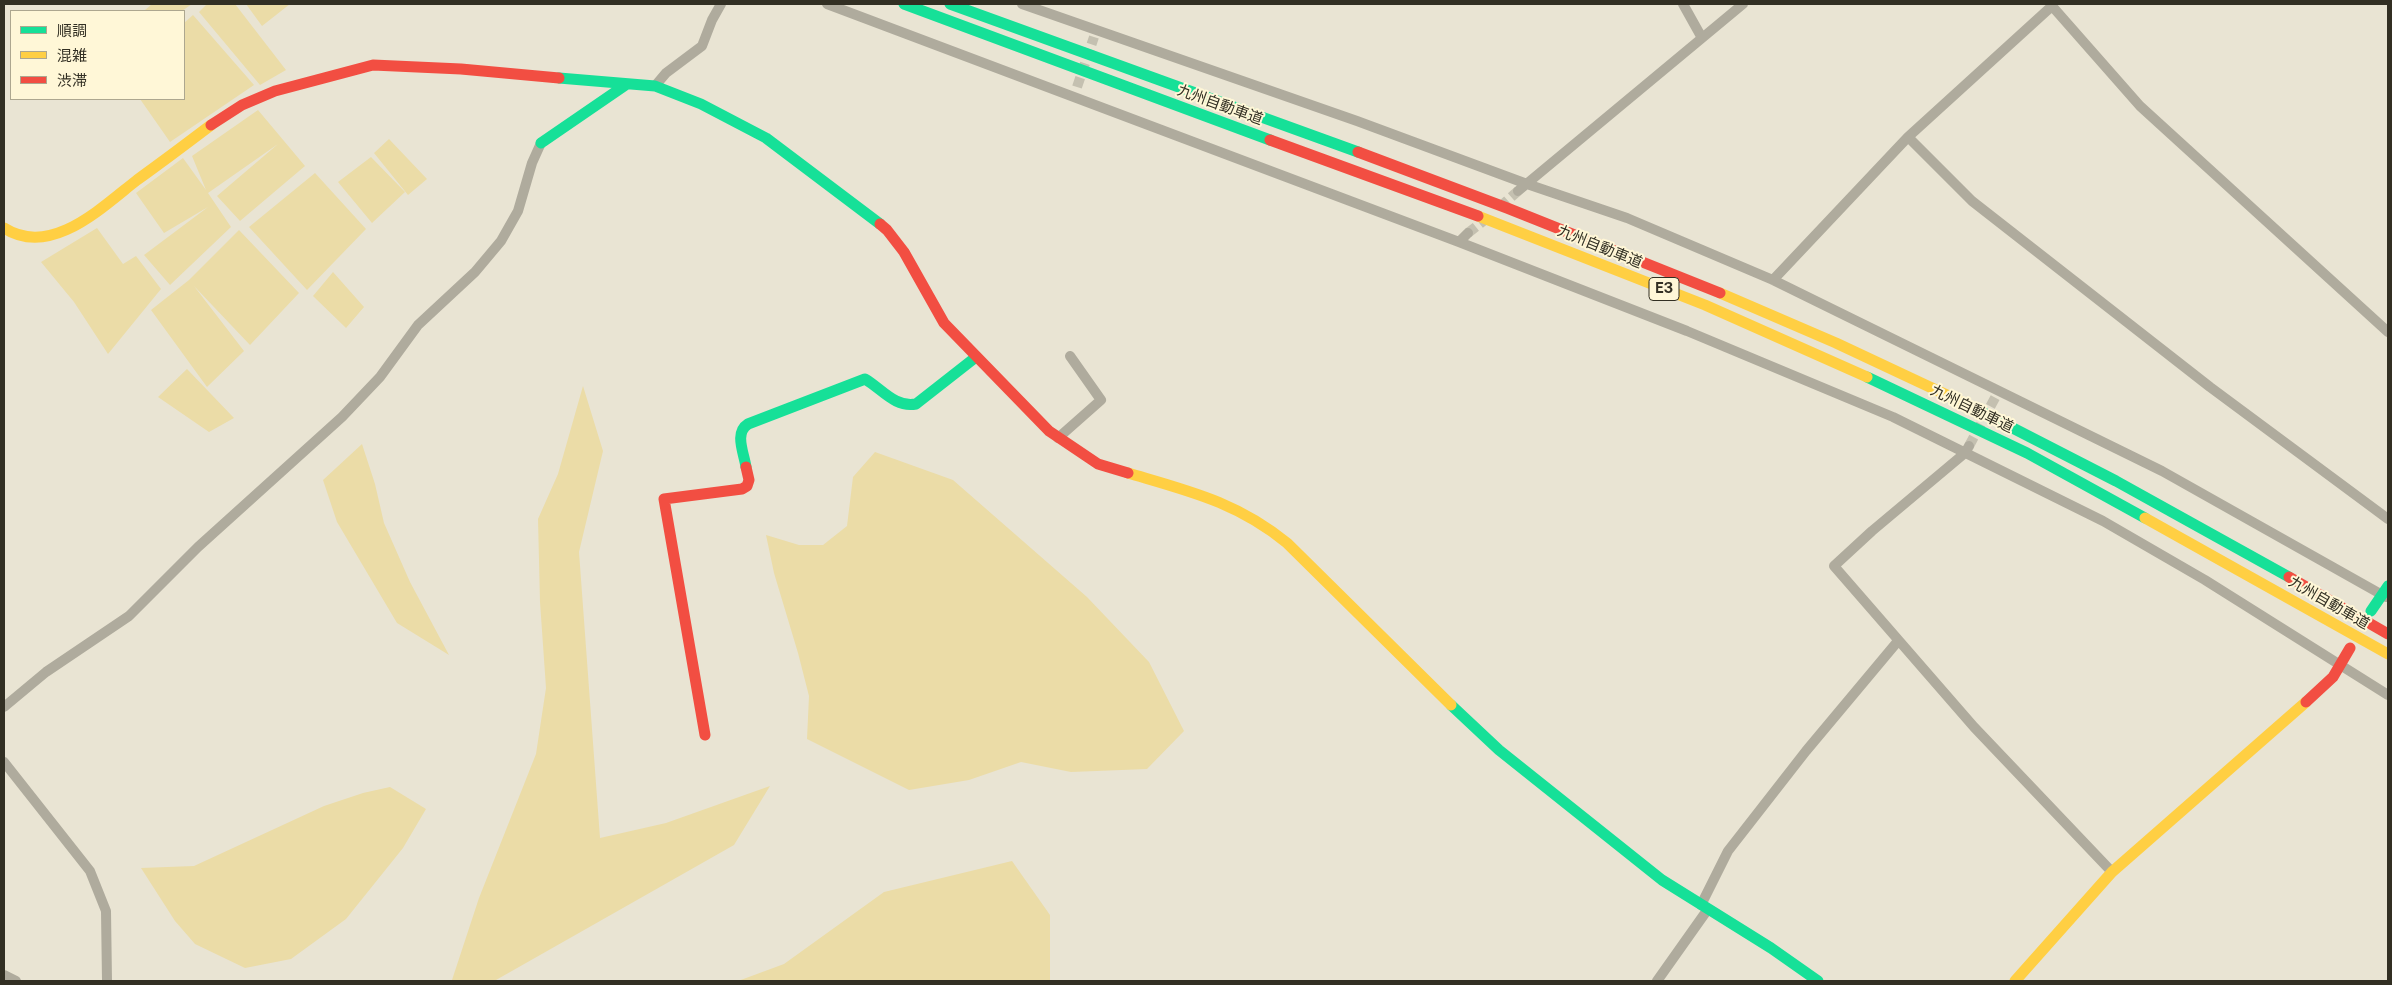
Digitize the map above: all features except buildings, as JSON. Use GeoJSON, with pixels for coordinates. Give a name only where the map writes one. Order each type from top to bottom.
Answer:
{"type":"FeatureCollection","features":[{"type":"Feature","properties":{"kind":"main road","name":"九州自動車道"},"geometry":{"type":"LineString","coordinates":[[904,4],[1493,221],[1705,305],[1914,398],[2027,453],[2221,558],[2388,654]]}},
{"type":"Feature","properties":{"kind":"main road","name":"九州自動車道"},"geometry":{"type":"LineString","coordinates":[[950,4],[1559,227],[1839,344],[2110,476],[2228,540],[2388,634]]}},
{"type":"Feature","properties":{"kind":"main road"},"geometry":{"type":"LineString","coordinates":[[4,228],[11,234],[26,238],[59,234],[81,223],[219,119],[242,105],[275,91],[374,66],[461,69],[655,86],[701,104],[766,138],[887,230],[908,257],[931,304],[944,323],[1058,438],[1098,464],[1213,498],[1261,522],[1287,543],[1428,684],[1498,750],[1662,880],[1771,948],[1818,981]]}},
{"type":"Feature","properties":{"kind":"main road"},"geometry":{"type":"LineString","coordinates":[[541,143],[627,84]]}},
{"type":"Feature","properties":{"kind":"main road"},"geometry":{"type":"LineString","coordinates":[[705,735],[664,499],[742,489],[747,486],[748,480],[740,434],[742,428],[748,424],[865,378],[899,404],[907,407],[916,404],[976,357]]}},
{"type":"Feature","properties":{"kind":"main road"},"geometry":{"type":"LineString","coordinates":[[2371,610],[2386,593]]}},
{"type":"Feature","properties":{"kind":"main road"},"geometry":{"type":"LineString","coordinates":[[2015,981],[2112,872],[2315,695],[2341,666],[2350,648]]}},
{"type":"Feature","properties":{"kind":"street"},"geometry":{"type":"LineString","coordinates":[[655,86],[666,73],[702,46],[712,20],[721,4]]}},
{"type":"Feature","properties":{"kind":"street"},"geometry":{"type":"LineString","coordinates":[[827,4],[1075,91],[1705,338],[1967,449],[2103,521],[2204,580],[2388,695]]}},
{"type":"Feature","properties":{"kind":"street"},"geometry":{"type":"LineString","coordinates":[[1022,4],[1095,33],[1357,121],[1527,184],[1627,218],[1772,280],[1997,392],[2162,471],[2386,593]]}},
{"type":"Feature","properties":{"kind":"street"},"geometry":{"type":"LineString","coordinates":[[1683,4],[1702,38]]}},
{"type":"Feature","properties":{"kind":"street"},"geometry":{"type":"LineString","coordinates":[[1518,191],[1743,4]]}},
{"type":"Feature","properties":{"kind":"street"},"geometry":{"type":"LineString","coordinates":[[1772,280],[1908,137],[2052,6],[2140,106],[2388,332]]}},
{"type":"Feature","properties":{"kind":"street"},"geometry":{"type":"LineString","coordinates":[[1908,137],[1972,201],[2210,387],[2388,519]]}},
{"type":"Feature","properties":{"kind":"street"},"geometry":{"type":"LineString","coordinates":[[4,707],[46,672],[129,616],[198,548],[342,417],[380,377],[418,325],[475,272],[502,240],[518,211],[532,163],[541,143]]}},
{"type":"Feature","properties":{"kind":"street"},"geometry":{"type":"LineString","coordinates":[[1459,242],[1468,233]]}},
{"type":"Feature","properties":{"kind":"street"},"geometry":{"type":"LineString","coordinates":[[1058,438],[1101,400],[1070,356]]}},
{"type":"Feature","properties":{"kind":"street"},"geometry":{"type":"LineString","coordinates":[[1967,449],[1834,566],[1847,578],[1898,641],[1974,727],[1994,745],[2112,872]]}},
{"type":"Feature","properties":{"kind":"street"},"geometry":{"type":"LineString","coordinates":[[1657,981],[1705,907],[1728,851],[1806,751],[1898,641]]}},
{"type":"Feature","properties":{"kind":"street"},"geometry":{"type":"LineString","coordinates":[[4,762],[90,871],[106,911],[107,981]]}},
{"type":"Feature","properties":{"kind":"street"},"geometry":{"type":"LineString","coordinates":[[4,975],[16,981]]}},
{"type":"Feature","properties":{"kind":"shaded area"},"geometry":{"type":"Polygon","coordinates":[[[152,4],[192,4],[183,10],[145,10],[152,4]]]}},
{"type":"Feature","properties":{"kind":"shaded area"},"geometry":{"type":"Polygon","coordinates":[[[207,4],[235,4],[286,70],[260,85],[199,12],[207,4]]]}},
{"type":"Feature","properties":{"kind":"shaded area"},"geometry":{"type":"Polygon","coordinates":[[[246,4],[290,4],[262,26],[246,4]]]}},
{"type":"Feature","properties":{"kind":"shaded area"},"geometry":{"type":"Polygon","coordinates":[[[193,15],[254,85],[170,142],[141,100],[185,100],[185,22],[193,15]]]}},
{"type":"Feature","properties":{"kind":"shaded area"},"geometry":{"type":"Polygon","coordinates":[[[258,110],[305,166],[240,221],[217,196],[278,144],[208,193],[231,227],[170,285],[144,255],[208,207],[164,233],[136,193],[183,158],[206,190],[192,156],[258,110]]]}},
{"type":"Feature","properties":{"kind":"shaded area"},"geometry":{"type":"Polygon","coordinates":[[[389,139],[427,179],[408,195],[374,153],[389,139]]]}},
{"type":"Feature","properties":{"kind":"shaded area"},"geometry":{"type":"Polygon","coordinates":[[[371,157],[405,192],[372,223],[338,182],[371,157]]]}},
{"type":"Feature","properties":{"kind":"shaded area"},"geometry":{"type":"Polygon","coordinates":[[[315,173],[366,229],[307,290],[249,227],[315,173]]]}},
{"type":"Feature","properties":{"kind":"shaded area"},"geometry":{"type":"Polygon","coordinates":[[[97,228],[123,264],[136,256],[161,289],[108,354],[74,302],[41,262],[97,228]]]}},
{"type":"Feature","properties":{"kind":"shaded area"},"geometry":{"type":"Polygon","coordinates":[[[239,230],[299,293],[250,345],[194,286],[244,351],[207,387],[151,310],[189,280],[239,230]]]}},
{"type":"Feature","properties":{"kind":"shaded area"},"geometry":{"type":"Polygon","coordinates":[[[333,272],[364,307],[346,328],[313,296],[333,272]]]}},
{"type":"Feature","properties":{"kind":"shaded area"},"geometry":{"type":"Polygon","coordinates":[[[187,369],[234,418],[209,432],[158,397],[187,369]]]}},
{"type":"Feature","properties":{"kind":"shaded area"},"geometry":{"type":"Polygon","coordinates":[[[583,386],[603,451],[579,552],[600,838],[666,823],[770,786],[734,845],[496,980],[452,980],[479,898],[536,754],[546,688],[540,602],[538,519],[558,474],[583,386]]]}},
{"type":"Feature","properties":{"kind":"shaded area"},"geometry":{"type":"Polygon","coordinates":[[[362,444],[375,484],[384,523],[410,582],[449,655],[397,623],[337,522],[323,480],[362,444]]]}},
{"type":"Feature","properties":{"kind":"shaded area"},"geometry":{"type":"Polygon","coordinates":[[[875,452],[953,480],[1087,597],[1149,662],[1184,731],[1147,769],[1071,772],[1021,762],[969,780],[909,790],[807,739],[809,696],[774,573],[766,535],[799,545],[823,545],[847,526],[853,477],[875,452]]]}},
{"type":"Feature","properties":{"kind":"shaded area"},"geometry":{"type":"Polygon","coordinates":[[[390,787],[426,809],[403,848],[346,919],[291,959],[245,968],[195,944],[175,921],[141,868],[194,866],[324,806],[363,793],[390,787]]]}},
{"type":"Feature","properties":{"kind":"shaded area"},"geometry":{"type":"Polygon","coordinates":[[[1012,861],[1050,915],[1050,981],[738,981],[784,964],[884,892],[1012,861]]]}},
{"type":"Feature","properties":{"kind":"tunnel"},"geometry":{"type":"LineString","coordinates":[[1077,87],[1094,37]]}},
{"type":"Feature","properties":{"kind":"tunnel"},"geometry":{"type":"LineString","coordinates":[[1500,207],[1518,191]]}},
{"type":"Feature","properties":{"kind":"tunnel"},"geometry":{"type":"LineString","coordinates":[[1468,233],[1487,218]]}},
{"type":"Feature","properties":{"kind":"tunnel"},"geometry":{"type":"LineString","coordinates":[[1969,446],[1996,396]]}},
{"type":"Feature","properties":{"kind":"traffic: fast"},"geometry":{"type":"LineString","coordinates":[[904,4],[1270,140]]}},
{"type":"Feature","properties":{"kind":"traffic: fast"},"geometry":{"type":"LineString","coordinates":[[950,4],[1358,152]]}},
{"type":"Feature","properties":{"kind":"traffic: fast"},"geometry":{"type":"LineString","coordinates":[[559,78],[655,86],[701,104],[766,138],[880,224]]}},
{"type":"Feature","properties":{"kind":"traffic: fast"},"geometry":{"type":"LineString","coordinates":[[541,143],[627,84]]}},
{"type":"Feature","properties":{"kind":"traffic: fast"},"geometry":{"type":"LineString","coordinates":[[746,467],[741,438],[744,428],[748,424],[865,379],[895,400],[902,403],[916,404],[976,357]]}},
{"type":"Feature","properties":{"kind":"traffic: fast"},"geometry":{"type":"LineString","coordinates":[[1867,377],[2027,453],[2145,518]]}},
{"type":"Feature","properties":{"kind":"traffic: fast"},"geometry":{"type":"LineString","coordinates":[[1966,404],[2116,481],[2289,577]]}},
{"type":"Feature","properties":{"kind":"traffic: fast"},"geometry":{"type":"LineString","coordinates":[[2371,611],[2388,586]]}},
{"type":"Feature","properties":{"kind":"traffic: fast"},"geometry":{"type":"LineString","coordinates":[[1451,705],[1499,750],[1662,880],[1771,948],[1818,981]]}},
{"type":"Feature","properties":{"kind":"traffic: slow"},"geometry":{"type":"LineString","coordinates":[[4,228],[22,236],[40,237],[75,226],[108,204],[211,125]]}},
{"type":"Feature","properties":{"kind":"traffic: slow"},"geometry":{"type":"LineString","coordinates":[[1478,216],[1705,305],[1867,377]]}},
{"type":"Feature","properties":{"kind":"traffic: slow"},"geometry":{"type":"LineString","coordinates":[[1720,293],[1836,343],[1966,404]]}},
{"type":"Feature","properties":{"kind":"traffic: slow"},"geometry":{"type":"LineString","coordinates":[[1128,473],[1212,499],[1250,517],[1268,529],[1287,543],[1451,705]]}},
{"type":"Feature","properties":{"kind":"traffic: slow"},"geometry":{"type":"LineString","coordinates":[[2145,518],[2388,654]]}},
{"type":"Feature","properties":{"kind":"traffic: slow"},"geometry":{"type":"LineString","coordinates":[[2015,981],[2112,872],[2306,702]]}},
{"type":"Feature","properties":{"kind":"traffic: jam"},"geometry":{"type":"LineString","coordinates":[[211,125],[242,105],[275,91],[373,65],[461,69],[559,78]]}},
{"type":"Feature","properties":{"kind":"traffic: jam"},"geometry":{"type":"LineString","coordinates":[[1270,140],[1478,216]]}},
{"type":"Feature","properties":{"kind":"traffic: jam"},"geometry":{"type":"LineString","coordinates":[[1358,152],[1507,208],[1720,293]]}},
{"type":"Feature","properties":{"kind":"traffic: jam"},"geometry":{"type":"LineString","coordinates":[[880,224],[904,252],[944,323],[1049,431],[1098,464],[1128,473]]}},
{"type":"Feature","properties":{"kind":"traffic: jam"},"geometry":{"type":"LineString","coordinates":[[705,735],[664,499],[742,489],[747,486],[749,480],[746,467]]}},
{"type":"Feature","properties":{"kind":"traffic: jam"},"geometry":{"type":"LineString","coordinates":[[2289,577],[2388,634]]}},
{"type":"Feature","properties":{"kind":"traffic: jam"},"geometry":{"type":"LineString","coordinates":[[2306,702],[2333,677],[2350,648]]}}]}
